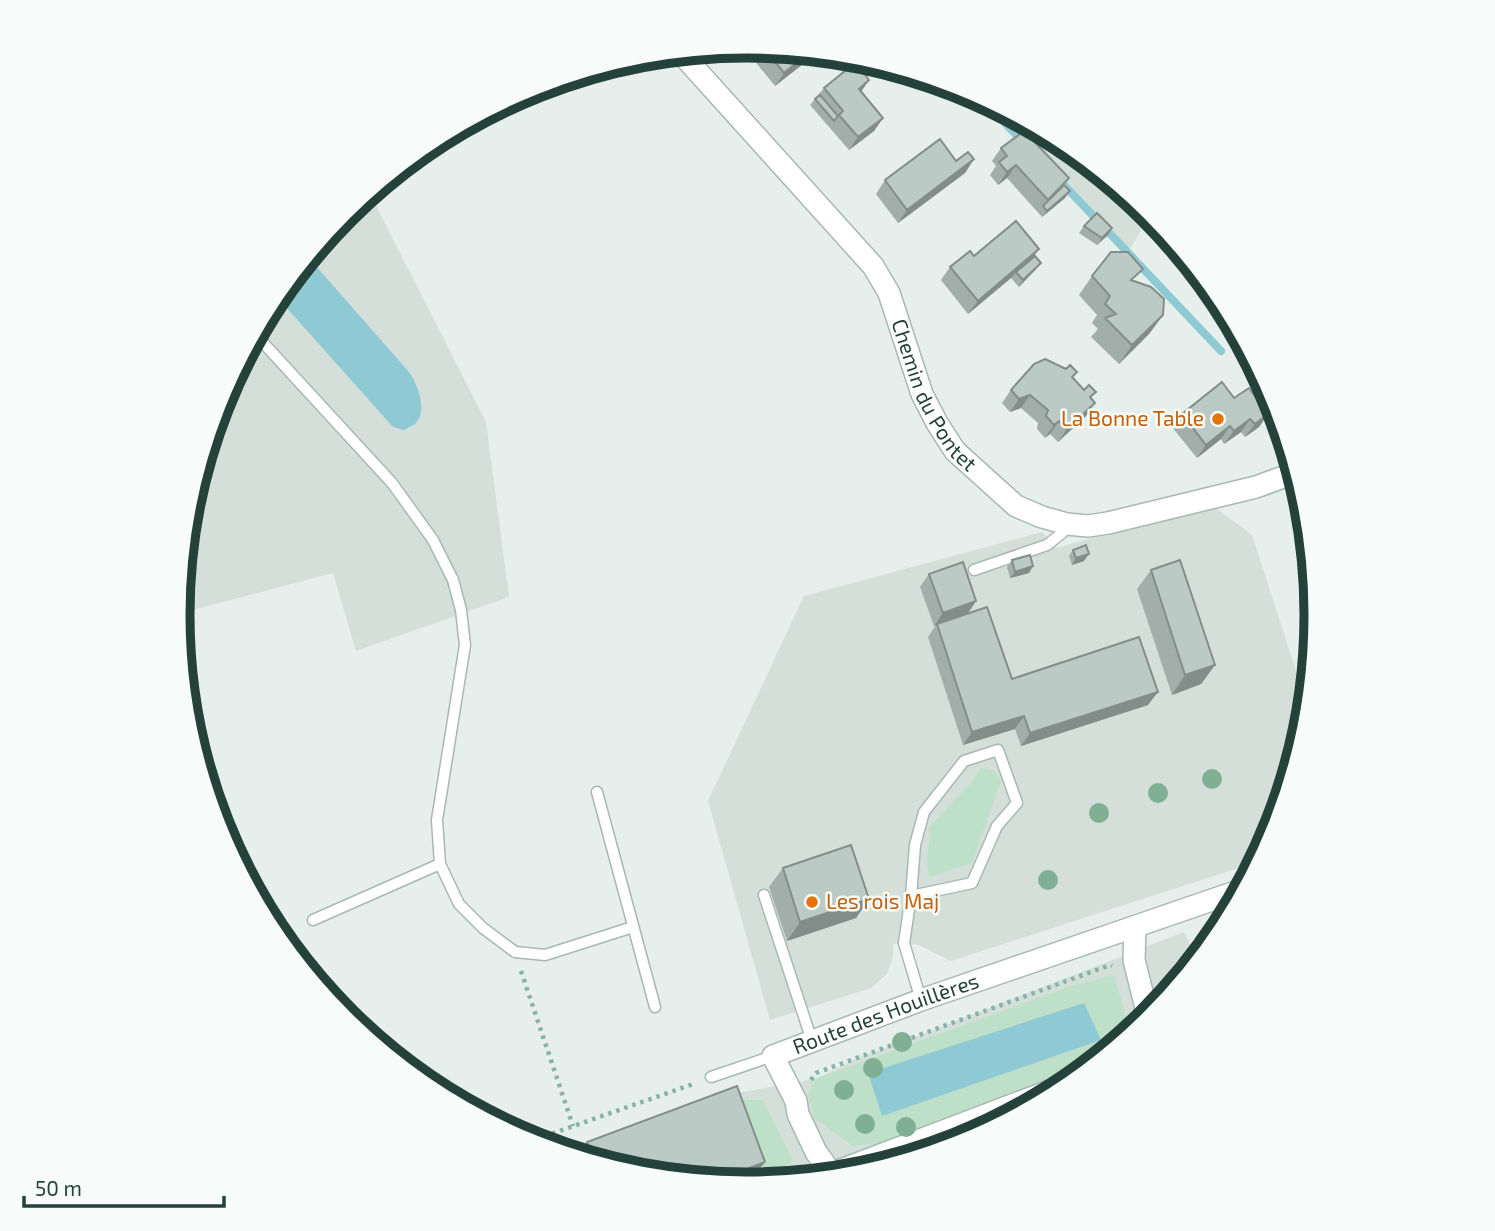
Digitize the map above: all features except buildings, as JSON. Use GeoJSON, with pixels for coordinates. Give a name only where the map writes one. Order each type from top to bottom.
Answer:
{"type":"FeatureCollection","features":[{"type":"Feature","properties":{"kind":"street","name":"Chemin du Pontet"},"geometry":{"type":"LineString","coordinates":[[689,61],[873,266],[889,293],[922,394],[937,423],[956,451],[1016,506],[1067,524],[1088,526],[1256,487],[1287,476]]}},
{"type":"Feature","properties":{"kind":"street","name":"Route des Houillères"},"geometry":{"type":"LineString","coordinates":[[773,1055],[921,1000],[1231,894]]}},
{"type":"Feature","properties":{"kind":"street"},"geometry":{"type":"LineString","coordinates":[[1135,928],[1134,960],[1146,1006]]}},
{"type":"Feature","properties":{"kind":"street"},"geometry":{"type":"LineString","coordinates":[[773,1055],[824,1167]]}},
{"type":"Feature","properties":{"kind":"street"},"geometry":{"type":"LineString","coordinates":[[875,1158],[1018,1103]]}},
{"type":"Feature","properties":{"kind":"lane"},"geometry":{"type":"LineString","coordinates":[[262,341],[392,482],[433,540],[453,580],[461,610],[465,645],[437,820],[440,864],[459,904],[483,928],[515,952],[545,955],[633,927]]}},
{"type":"Feature","properties":{"kind":"lane"},"geometry":{"type":"LineString","coordinates":[[974,570],[1047,545],[1062,533],[1067,524]]}},
{"type":"Feature","properties":{"kind":"lane"},"geometry":{"type":"LineString","coordinates":[[911,896],[972,883],[997,826],[1017,803],[998,750],[964,761],[925,812],[915,845],[904,943],[921,1000]]}},
{"type":"Feature","properties":{"kind":"lane"},"geometry":{"type":"LineString","coordinates":[[597,792],[655,1007]]}},
{"type":"Feature","properties":{"kind":"lane"},"geometry":{"type":"LineString","coordinates":[[313,920],[440,864]]}},
{"type":"Feature","properties":{"kind":"lane"},"geometry":{"type":"LineString","coordinates":[[764,895],[812,1041]]}},
{"type":"Feature","properties":{"kind":"lane","name":"Route des Houillères"},"geometry":{"type":"LineString","coordinates":[[711,1077],[773,1055]]}},
{"type":"Feature","properties":{"kind":"path"},"geometry":{"type":"LineString","coordinates":[[515,952],[573,1126]]}},
{"type":"Feature","properties":{"kind":"path"},"geometry":{"type":"LineString","coordinates":[[808,1082],[816,1073],[1110,965],[1120,971],[1125,990],[1141,985]]}},
{"type":"Feature","properties":{"kind":"path"},"geometry":{"type":"LineString","coordinates":[[546,1136],[711,1077]]}},
{"type":"Feature","properties":{"kind":"shaded area"},"geometry":{"type":"Polygon","coordinates":[[[1002,119],[1087,173],[1142,221],[1145,224],[1130,249],[1002,119]]]}},
{"type":"Feature","properties":{"kind":"shaded area"},"geometry":{"type":"Polygon","coordinates":[[[374,202],[486,422],[509,597],[356,651],[333,573],[190,611],[191,579],[200,507],[219,436],[232,402],[264,337],[305,276],[353,221],[374,202]]]}},
{"type":"Feature","properties":{"kind":"shaded area"},"geometry":{"type":"Polygon","coordinates":[[[1209,503],[1252,535],[1300,684],[1295,724],[1276,795],[1246,865],[951,961],[919,945],[893,944],[893,957],[887,974],[871,988],[770,1020],[708,801],[804,596],[1042,532],[1057,548],[1209,503]]]}},
{"type":"Feature","properties":{"kind":"shaded area"},"geometry":{"type":"Polygon","coordinates":[[[1184,932],[1193,951],[1142,1010],[1087,1058],[1026,1099],[961,1131],[927,1144],[856,1163],[784,1172],[748,1173],[711,1172],[639,1163],[577,1147],[737,1093],[815,1079],[860,1057],[1184,932]]]}},
{"type":"Feature","properties":{"kind":"green space"},"geometry":{"type":"Polygon","coordinates":[[[981,768],[995,771],[1001,781],[972,863],[930,877],[927,865],[929,827],[969,785],[981,768]]]}},
{"type":"Feature","properties":{"kind":"green space"},"geometry":{"type":"Polygon","coordinates":[[[1114,975],[1128,1023],[1066,1073],[882,1143],[853,1146],[814,1118],[808,1095],[815,1079],[1074,985],[1114,975]]]}},
{"type":"Feature","properties":{"kind":"green space"},"geometry":{"type":"Polygon","coordinates":[[[720,1099],[763,1100],[793,1160],[776,1172],[749,1173],[720,1099]]]}},
{"type":"Feature","properties":{"kind":"water"},"geometry":{"type":"Polygon","coordinates":[[[315,264],[412,377],[421,405],[419,419],[404,430],[393,427],[284,305],[315,264]]]}},
{"type":"Feature","properties":{"kind":"water"},"geometry":{"type":"Polygon","coordinates":[[[1084,1003],[1101,1040],[882,1116],[868,1073],[1084,1003]]]}},
{"type":"Feature","properties":{"kind":"waterway"},"geometry":{"type":"LineString","coordinates":[[1000,118],[1024,143]]}},
{"type":"Feature","properties":{"kind":"waterway"},"geometry":{"type":"LineString","coordinates":[[1062,183],[1221,351]]}},
{"type":"Feature","properties":{"kind":"place","name":"La Bonne Table"},"geometry":{"type":"Point","coordinates":[1218,419]}},
{"type":"Feature","properties":{"kind":"place","name":"Les rois Maj"},"geometry":{"type":"Point","coordinates":[812,902]}}]}
